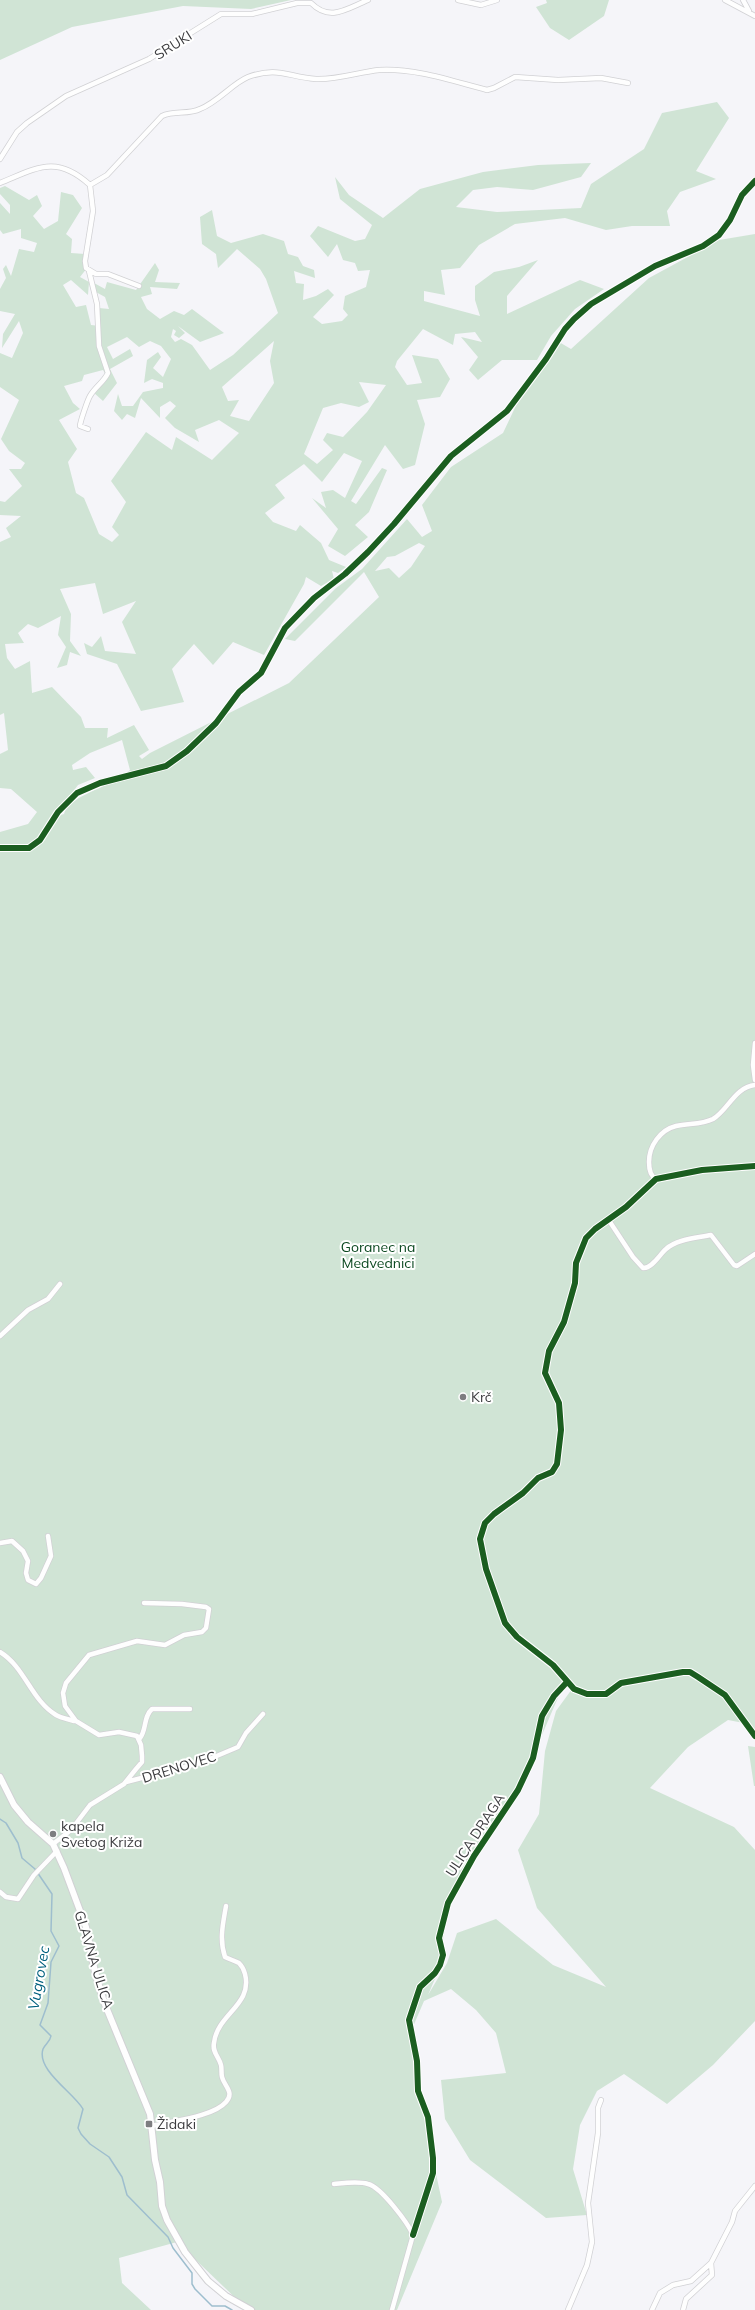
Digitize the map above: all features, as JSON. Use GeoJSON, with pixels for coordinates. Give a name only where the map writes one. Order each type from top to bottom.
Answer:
{"type":"FeatureCollection","features":[{"type":"Feature","properties":{"kind":"main road","name":"GLAVNA ULICA"},"geometry":{"type":"LineString","coordinates":[[0,1776],[14,1805],[28,1822],[53,1844],[57,1851],[86,1927],[95,1972],[104,2002],[144,2093],[150,2114],[163,2211],[185,2252],[208,2281],[226,2296],[252,2310]]}},
{"type":"Feature","properties":{"kind":"street","name":"SRUKI"},"geometry":{"type":"LineString","coordinates":[[0,159],[17,132],[27,123],[66,96],[149,59],[221,14],[252,14],[297,3],[311,2],[319,10],[328,14],[345,10],[368,0]]}},
{"type":"Feature","properties":{"kind":"street"},"geometry":{"type":"LineString","coordinates":[[458,0],[481,5],[497,0]]}},
{"type":"Feature","properties":{"kind":"street"},"geometry":{"type":"LineString","coordinates":[[725,0],[749,11],[755,16]]}},
{"type":"Feature","properties":{"kind":"street"},"geometry":{"type":"LineString","coordinates":[[743,0],[749,11]]}},
{"type":"Feature","properties":{"kind":"street"},"geometry":{"type":"LineString","coordinates":[[90,185],[107,174],[162,116],[172,112],[193,112],[201,109],[214,102],[246,77],[271,70],[317,79],[381,70],[420,72],[487,90],[494,88],[505,80],[514,77],[558,80],[601,78],[628,83]]}},
{"type":"Feature","properties":{"kind":"street"},"geometry":{"type":"LineString","coordinates":[[0,183],[43,166],[55,166],[73,172],[90,185],[93,211],[85,261],[97,304],[99,346],[108,373],[103,382],[89,397],[87,408],[80,418],[80,426],[88,429]]}},
{"type":"Feature","properties":{"kind":"street"},"geometry":{"type":"LineString","coordinates":[[0,848],[29,848],[40,840],[58,812],[77,793],[100,783],[166,766],[187,751],[216,723],[239,692],[260,673],[290,623],[314,598],[345,574],[368,552],[394,524],[451,456],[507,411],[546,360],[565,329],[574,319],[591,304],[655,266],[703,246],[719,235],[730,220],[742,195],[755,181]]}},
{"type":"Feature","properties":{"kind":"street"},"geometry":{"type":"LineString","coordinates":[[89,271],[96,274],[108,274],[138,286]]}},
{"type":"Feature","properties":{"kind":"street"},"geometry":{"type":"LineString","coordinates":[[755,1043],[755,1080]]}},
{"type":"Feature","properties":{"kind":"street"},"geometry":{"type":"LineString","coordinates":[[656,1178],[651,1173],[649,1162],[654,1141],[671,1128],[705,1123],[715,1118],[734,1096],[748,1086],[755,1085]]}},
{"type":"Feature","properties":{"kind":"street"},"geometry":{"type":"LineString","coordinates":[[755,1166],[702,1170],[656,1178],[626,1207],[608,1218],[595,1229],[582,1245],[576,1263],[575,1283],[564,1322],[549,1351],[545,1372],[559,1403],[561,1430],[557,1464],[552,1472],[538,1478],[522,1493],[494,1514],[485,1523],[480,1539],[486,1568],[505,1623],[514,1634],[553,1665],[567,1682],[580,1692],[595,1695],[606,1694],[621,1683],[690,1672],[725,1695],[755,1736]]}},
{"type":"Feature","properties":{"kind":"street"},"geometry":{"type":"LineString","coordinates":[[608,1218],[633,1257],[643,1268],[650,1266],[666,1248],[675,1243],[711,1235],[734,1265],[737,1266],[755,1254]]}},
{"type":"Feature","properties":{"kind":"street"},"geometry":{"type":"LineString","coordinates":[[0,1336],[28,1310],[48,1299],[60,1284]]}},
{"type":"Feature","properties":{"kind":"street"},"geometry":{"type":"LineString","coordinates":[[0,1543],[12,1540],[17,1544],[28,1561],[26,1573],[28,1580],[36,1584],[41,1578],[51,1556],[48,1536]]}},
{"type":"Feature","properties":{"kind":"street"},"geometry":{"type":"LineString","coordinates":[[76,1722],[65,1706],[62,1693],[70,1678],[89,1655],[137,1641],[165,1645],[184,1635],[202,1632],[206,1628],[210,1613],[206,1608],[182,1604],[144,1603]]}},
{"type":"Feature","properties":{"kind":"street"},"geometry":{"type":"LineString","coordinates":[[0,1652],[17,1665],[38,1697],[56,1714],[76,1722],[100,1735],[119,1732],[133,1734],[140,1738]]}},
{"type":"Feature","properties":{"kind":"street","name":"ULICA DRAGA"},"geometry":{"type":"LineString","coordinates":[[392,2310],[413,2235],[433,2173],[433,2158],[428,2117],[418,2091],[417,2061],[410,2014],[420,1987],[435,1973],[440,1965],[443,1955],[439,1938],[448,1903],[474,1856],[518,1790],[533,1758],[542,1716],[554,1696],[567,1682]]}},
{"type":"Feature","properties":{"kind":"street"},"geometry":{"type":"LineString","coordinates":[[53,1844],[71,1830],[90,1805],[126,1782],[142,1762],[140,1738],[144,1733],[145,1718],[152,1708],[190,1709]]}},
{"type":"Feature","properties":{"kind":"street","name":"DRENOVEC"},"geometry":{"type":"LineString","coordinates":[[126,1782],[200,1763],[238,1747],[246,1733],[263,1714]]}},
{"type":"Feature","properties":{"kind":"street"},"geometry":{"type":"LineString","coordinates":[[0,1892],[6,1897],[18,1899],[34,1875],[57,1851]]}},
{"type":"Feature","properties":{"kind":"street"},"geometry":{"type":"LineString","coordinates":[[152,2126],[206,2112],[223,2105],[228,2099],[229,2090],[222,2077],[221,2062],[216,2056],[214,2042],[221,2026],[246,1993],[247,1981],[239,1964],[225,1957],[223,1951],[221,1940],[226,1906]]}},
{"type":"Feature","properties":{"kind":"street"},"geometry":{"type":"LineString","coordinates":[[568,2310],[587,2265],[592,2242],[588,2203],[598,2133],[598,2108],[601,2100]]}},
{"type":"Feature","properties":{"kind":"street"},"geometry":{"type":"LineString","coordinates":[[334,2184],[363,2183],[373,2185],[407,2222],[413,2235]]}},
{"type":"Feature","properties":{"kind":"street"},"geometry":{"type":"LineString","coordinates":[[652,2310],[660,2293],[673,2286],[691,2281],[711,2263],[732,2222],[735,2211],[755,2186]]}},
{"type":"Feature","properties":{"kind":"street"},"geometry":{"type":"LineString","coordinates":[[683,2310],[686,2299],[712,2275],[711,2263]]}},
{"type":"Feature","properties":{"kind":"green space"},"geometry":{"type":"Polygon","coordinates":[[[0,0],[291,0],[251,9],[183,6],[72,27],[0,60],[0,0]]]}},
{"type":"Feature","properties":{"kind":"green space"},"geometry":{"type":"Polygon","coordinates":[[[546,0],[609,0],[604,16],[569,40],[550,28],[536,7],[547,3],[546,0]]]}},
{"type":"Feature","properties":{"kind":"green space","name":"Goranec na Medvednici"},"geometry":{"type":"Polygon","coordinates":[[[717,102],[729,118],[696,171],[716,179],[680,192],[667,211],[670,226],[632,226],[606,230],[565,218],[515,224],[479,245],[460,268],[441,270],[445,295],[424,291],[424,301],[480,316],[475,300],[475,286],[494,272],[519,267],[538,260],[507,296],[507,314],[580,280],[604,289],[575,309],[551,336],[537,360],[502,360],[478,380],[469,370],[478,357],[461,337],[482,342],[475,332],[455,334],[453,345],[423,329],[397,361],[395,367],[407,385],[422,383],[412,355],[438,359],[450,379],[440,397],[417,400],[425,424],[415,465],[403,469],[385,445],[351,501],[356,504],[382,468],[387,470],[369,512],[355,525],[368,537],[345,556],[328,546],[338,529],[312,498],[326,508],[321,492],[333,490],[345,498],[362,461],[344,453],[322,482],[304,464],[275,485],[285,498],[265,513],[273,522],[296,531],[300,525],[321,543],[329,560],[346,567],[338,573],[332,571],[334,579],[321,586],[306,577],[304,584],[264,655],[233,642],[213,665],[194,644],[172,669],[184,702],[141,711],[117,664],[87,654],[84,643],[92,647],[101,636],[105,651],[136,654],[122,622],[136,601],[103,614],[95,583],[60,589],[71,614],[70,641],[81,656],[70,652],[67,665],[57,668],[66,647],[58,635],[61,616],[38,628],[28,624],[18,633],[24,643],[5,644],[7,658],[15,669],[30,661],[32,693],[52,687],[81,717],[85,728],[108,728],[107,738],[134,725],[149,750],[139,756],[142,759],[150,753],[289,683],[379,597],[364,572],[295,641],[285,639],[336,588],[362,569],[407,519],[422,537],[432,531],[422,505],[451,467],[503,433],[520,397],[537,376],[559,342],[571,349],[649,278],[719,240],[755,234],[755,1730],[749,1724],[728,1720],[688,1747],[650,1788],[734,1827],[755,1850],[755,2021],[713,2065],[667,2104],[624,2074],[597,2091],[580,2125],[573,2169],[587,2215],[546,2218],[470,2160],[445,2119],[441,2080],[506,2073],[496,2033],[476,2010],[451,1989],[424,2001],[412,2029],[422,2107],[442,2202],[397,2310],[248,2310],[177,2242],[119,2258],[122,2283],[151,2310],[0,2310],[0,832],[28,824],[37,812],[11,789],[0,788],[0,754],[8,750],[4,713],[0,715],[0,542],[11,537],[6,528],[21,516],[0,515],[0,501],[5,502],[22,486],[9,469],[21,469],[25,463],[9,451],[1,439],[19,400],[0,387],[0,353],[12,358],[23,333],[19,321],[2,348],[3,334],[15,314],[0,311],[0,289],[6,278],[3,269],[6,265],[11,276],[19,249],[34,252],[37,243],[21,238],[21,229],[3,234],[0,230],[0,203],[10,214],[10,205],[0,194],[0,188],[5,186],[29,200],[37,195],[42,206],[33,216],[44,229],[58,221],[61,192],[73,195],[82,208],[66,234],[72,239],[71,253],[85,254],[87,268],[80,277],[89,282],[88,295],[71,280],[63,285],[76,307],[86,305],[91,325],[100,326],[99,308],[109,309],[105,297],[94,291],[94,283],[105,289],[107,282],[136,290],[155,263],[159,270],[155,282],[180,283],[177,289],[150,287],[152,294],[141,297],[147,309],[160,319],[174,311],[184,315],[192,309],[224,333],[200,342],[178,326],[185,333],[179,338],[174,335],[176,331],[173,329],[171,337],[175,342],[181,339],[192,345],[210,370],[233,355],[278,313],[266,279],[260,269],[237,249],[218,268],[216,254],[202,244],[200,217],[212,210],[217,236],[231,243],[263,234],[284,241],[288,254],[298,257],[303,266],[314,270],[315,278],[294,271],[296,283],[304,284],[303,300],[316,296],[328,289],[334,295],[313,317],[322,324],[342,321],[348,315],[343,309],[345,296],[366,287],[370,270],[358,271],[355,263],[343,260],[337,244],[328,257],[310,236],[318,226],[355,241],[365,239],[372,225],[340,199],[335,177],[349,195],[383,218],[420,189],[483,172],[538,165],[591,163],[581,177],[533,190],[497,187],[473,190],[456,207],[497,212],[581,208],[591,184],[644,149],[662,113],[717,102]],[[127,337],[107,347],[113,359],[130,349],[133,356],[110,369],[117,383],[103,401],[93,392],[106,375],[103,370],[84,375],[82,381],[64,386],[73,403],[80,409],[59,420],[77,449],[68,462],[76,493],[84,498],[99,534],[112,542],[119,535],[112,527],[126,502],[111,481],[146,432],[172,450],[176,437],[212,460],[239,433],[219,420],[195,430],[199,442],[175,428],[165,418],[176,406],[170,401],[160,407],[160,418],[141,398],[135,418],[127,414],[122,420],[114,411],[118,394],[122,406],[133,406],[143,392],[163,388],[163,383],[152,379],[144,383],[147,360],[158,352],[161,357],[153,368],[163,377],[171,359],[161,346],[150,341],[139,347],[127,337]],[[274,341],[222,387],[228,401],[239,400],[230,416],[249,421],[274,383],[270,361],[274,341]],[[359,382],[369,402],[359,407],[341,403],[323,408],[304,454],[317,464],[333,450],[323,440],[327,433],[343,437],[367,412],[386,385],[359,382]],[[419,543],[395,556],[387,557],[375,571],[389,568],[399,578],[411,567],[425,546],[419,543]],[[122,740],[90,753],[72,765],[73,770],[86,767],[95,778],[78,785],[54,817],[64,814],[67,808],[78,798],[121,778],[130,770],[122,740]],[[566,1679],[514,1800],[471,1858],[449,1906],[437,1974],[428,1995],[447,1963],[457,1933],[496,1919],[553,1965],[606,1987],[537,1908],[518,1850],[539,1814],[545,1751],[556,1711],[572,1689],[566,1679]]]}},
{"type":"Feature","properties":{"kind":"green space"},"geometry":{"type":"Polygon","coordinates":[[[748,1746],[755,1747],[755,1786],[754,1786],[748,1746]]]}},
{"type":"Feature","properties":{"kind":"waterway","name":"Vugrovec"},"geometry":{"type":"LineString","coordinates":[[0,1819],[6,1823],[18,1843],[22,1858],[35,1869],[52,1894],[51,1931],[59,1946],[51,1962],[48,2003],[40,2025],[51,2036],[50,2040],[43,2049],[42,2057],[45,2065],[50,2073],[83,2109],[78,2128],[81,2134],[90,2144],[109,2157],[122,2177],[127,2195],[168,2237],[173,2248],[192,2273],[192,2284],[195,2289],[212,2306],[225,2306],[232,2310]]}},
{"type":"Feature","properties":{"kind":"cycle path"},"geometry":{"type":"LineString","coordinates":[[0,848],[29,848],[40,840],[58,812],[77,793],[100,783],[166,766],[187,751],[216,723],[239,692],[261,673],[285,628],[314,598],[345,574],[368,552],[394,524],[451,456],[507,411],[546,359],[565,329],[574,319],[591,304],[655,266],[703,246],[719,235],[730,220],[742,195],[755,181]]}},
{"type":"Feature","properties":{"kind":"cycle path"},"geometry":{"type":"LineString","coordinates":[[755,1166],[702,1170],[656,1179],[626,1207],[595,1229],[586,1238],[576,1263],[575,1283],[564,1322],[549,1351],[545,1373],[559,1403],[561,1430],[557,1464],[552,1472],[538,1478],[523,1493],[494,1514],[485,1523],[480,1539],[486,1569],[505,1623],[517,1637],[553,1665],[574,1689],[587,1694],[606,1694],[621,1683],[690,1672],[725,1695],[755,1736]]}},
{"type":"Feature","properties":{"kind":"cycle path"},"geometry":{"type":"LineString","coordinates":[[413,2235],[433,2173],[433,2158],[428,2117],[418,2091],[417,2061],[409,2020],[420,1987],[435,1973],[440,1965],[443,1955],[439,1938],[448,1903],[474,1856],[518,1790],[533,1758],[542,1716],[554,1696],[567,1682]]}},
{"type":"Feature","properties":{"kind":"place","name":"Krč"},"geometry":{"type":"Point","coordinates":[463,1397]}},
{"type":"Feature","properties":{"kind":"place","name":"kapela Svetog Križa"},"geometry":{"type":"Point","coordinates":[53,1834]}},
{"type":"Feature","properties":{"kind":"place","name":"Židaki"},"geometry":{"type":"Point","coordinates":[149,2124]}}]}
